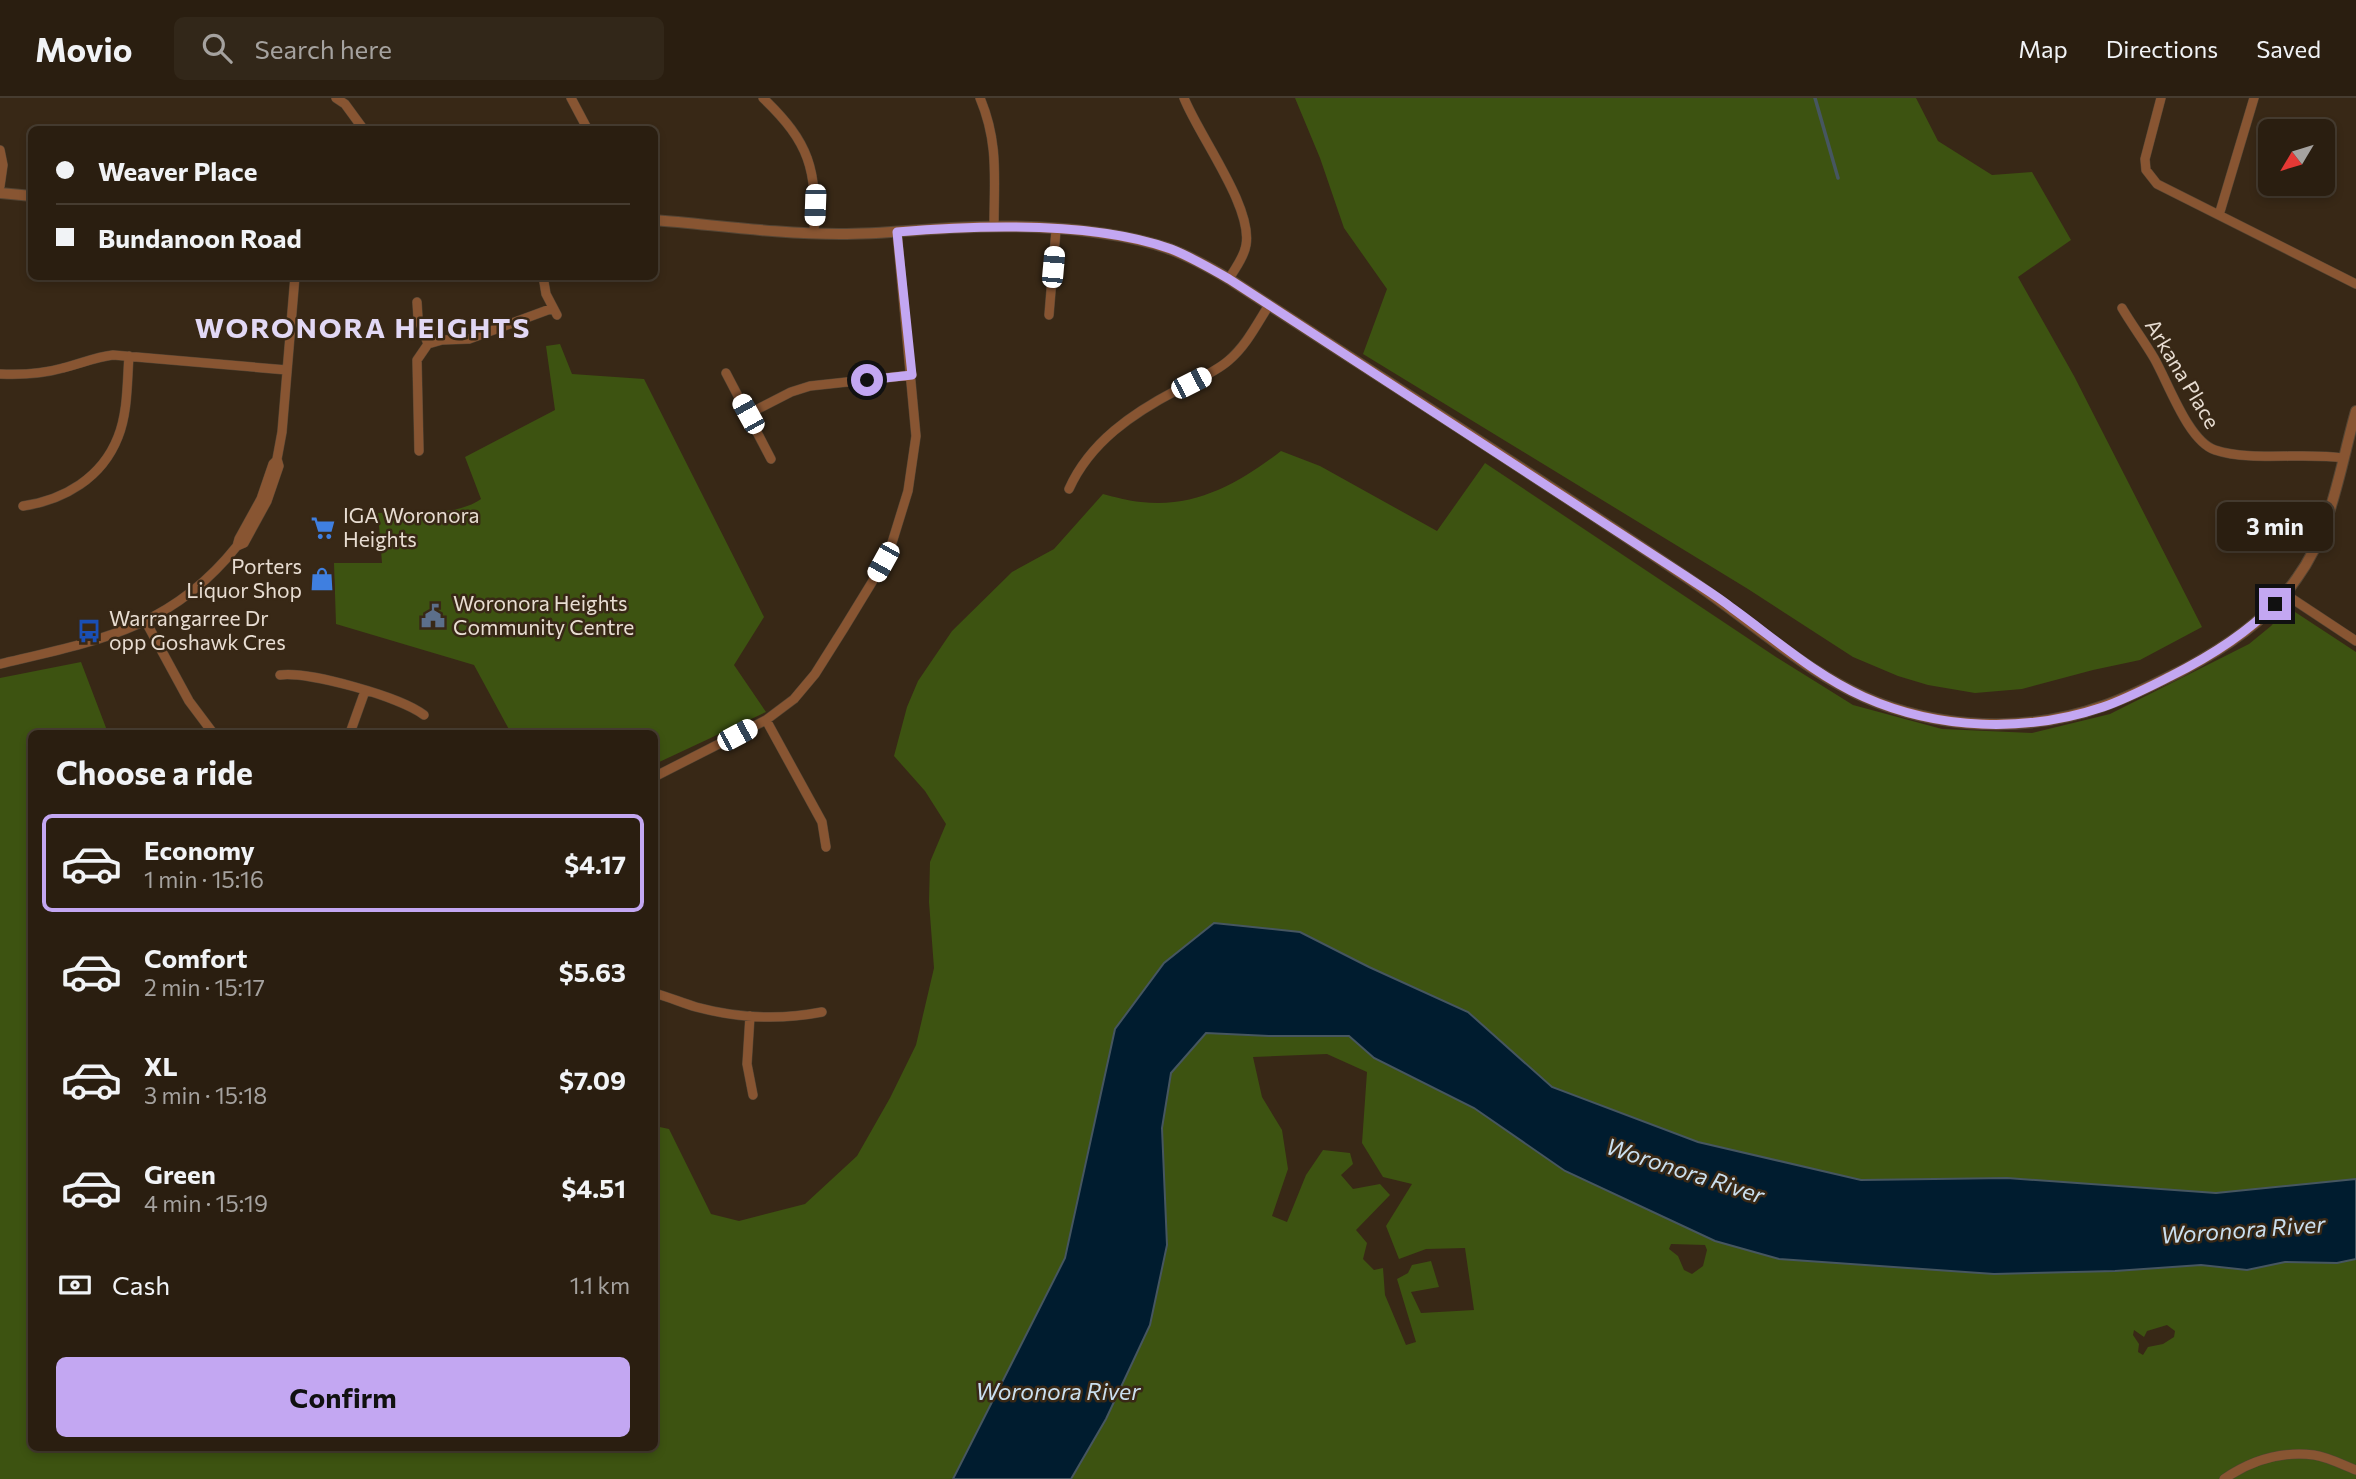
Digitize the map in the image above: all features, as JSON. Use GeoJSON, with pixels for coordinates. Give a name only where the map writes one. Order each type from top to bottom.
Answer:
{"type":"FeatureCollection","features":[{"type":"Feature","properties":{"kind":"street"},"geometry":{"type":"LineString","coordinates":[[336,98],[345,104],[361,126]]}},
{"type":"Feature","properties":{"kind":"street"},"geometry":{"type":"LineString","coordinates":[[571,98],[586,126]]}},
{"type":"Feature","properties":{"kind":"street"},"geometry":{"type":"LineString","coordinates":[[763,98],[804,146],[814,180],[814,233]]}},
{"type":"Feature","properties":{"kind":"street"},"geometry":{"type":"LineString","coordinates":[[980,98],[990,123],[994,148],[994,226]]}},
{"type":"Feature","properties":{"kind":"street"},"geometry":{"type":"LineString","coordinates":[[1184,98],[1236,199],[1246,226],[1246,246],[1229,279]]}},
{"type":"Feature","properties":{"kind":"street"},"geometry":{"type":"LineString","coordinates":[[2161,98],[2146,149],[2146,170],[2157,184],[2356,284]]}},
{"type":"Feature","properties":{"kind":"street"},"geometry":{"type":"LineString","coordinates":[[2219,215],[2254,98]]}},
{"type":"Feature","properties":{"kind":"street"},"geometry":{"type":"LineString","coordinates":[[0,150],[3,165],[0,186]]}},
{"type":"Feature","properties":{"kind":"street"},"geometry":{"type":"LineString","coordinates":[[0,193],[28,196]]}},
{"type":"Feature","properties":{"kind":"street"},"geometry":{"type":"LineString","coordinates":[[658,220],[814,233],[897,232],[994,226],[1056,230],[1108,235],[1155,244],[1187,256],[1269,304],[1684,575],[1819,673],[1866,698],[1916,715],[1970,724],[2010,724],[2056,718],[2103,706],[2147,688],[2214,653],[2249,629],[2285,594],[2306,565],[2322,534],[2356,411]]}},
{"type":"Feature","properties":{"kind":"street"},"geometry":{"type":"LineString","coordinates":[[1049,315],[1056,230]]}},
{"type":"Feature","properties":{"kind":"street"},"geometry":{"type":"LineString","coordinates":[[658,775],[766,720],[794,699],[815,674],[877,574],[891,546],[908,491],[916,436],[897,232]]}},
{"type":"Feature","properties":{"kind":"street"},"geometry":{"type":"LineString","coordinates":[[0,664],[109,637],[146,622],[176,605],[201,585],[237,547],[277,459],[282,432],[295,280]]}},
{"type":"Feature","properties":{"kind":"street"},"geometry":{"type":"LineString","coordinates":[[419,450],[417,360],[422,349],[442,340],[469,339],[555,312],[546,294],[544,280]]}},
{"type":"Feature","properties":{"kind":"street"},"geometry":{"type":"LineString","coordinates":[[417,302],[418,318],[428,344]]}},
{"type":"Feature","properties":{"kind":"street"},"geometry":{"type":"LineString","coordinates":[[1069,489],[1086,462],[1128,418],[1215,370],[1236,354],[1269,304]]}},
{"type":"Feature","properties":{"kind":"street","name":"Arkana Place"},"geometry":{"type":"LineString","coordinates":[[2122,308],[2155,359],[2192,429],[2207,446],[2238,455],[2343,458]]}},
{"type":"Feature","properties":{"kind":"street"},"geometry":{"type":"LineString","coordinates":[[0,374],[33,374],[64,368],[101,356],[129,356],[287,370]]}},
{"type":"Feature","properties":{"kind":"street"},"geometry":{"type":"LineString","coordinates":[[23,506],[60,497],[81,484],[102,463],[118,437],[123,420],[129,356]]}},
{"type":"Feature","properties":{"kind":"street"},"geometry":{"type":"LineString","coordinates":[[726,373],[771,459]]}},
{"type":"Feature","properties":{"kind":"street"},"geometry":{"type":"LineString","coordinates":[[748,414],[791,392],[810,386],[912,375]]}},
{"type":"Feature","properties":{"kind":"street"},"geometry":{"type":"LineString","coordinates":[[2285,594],[2356,641]]}},
{"type":"Feature","properties":{"kind":"street"},"geometry":{"type":"LineString","coordinates":[[146,622],[180,686],[211,730]]}},
{"type":"Feature","properties":{"kind":"street"},"geometry":{"type":"LineString","coordinates":[[280,675],[304,675],[365,691],[407,704],[424,715]]}},
{"type":"Feature","properties":{"kind":"street"},"geometry":{"type":"LineString","coordinates":[[352,730],[365,691]]}},
{"type":"Feature","properties":{"kind":"street"},"geometry":{"type":"LineString","coordinates":[[766,720],[822,822],[826,847]]}},
{"type":"Feature","properties":{"kind":"street"},"geometry":{"type":"LineString","coordinates":[[658,994],[699,1007],[750,1016],[800,1017],[822,1012]]}},
{"type":"Feature","properties":{"kind":"street"},"geometry":{"type":"LineString","coordinates":[[750,1016],[747,1064],[753,1095]]}},
{"type":"Feature","properties":{"kind":"street"},"geometry":{"type":"LineString","coordinates":[[2224,1479],[2245,1465],[2272,1456],[2314,1455],[2356,1470]]}},
{"type":"Feature","properties":{"kind":"green space"},"geometry":{"type":"Polygon","coordinates":[[[1295,98],[1916,98],[1938,141],[1992,175],[2032,172],[2071,240],[2018,277],[2074,376],[2202,627],[2140,660],[2022,689],[1975,693],[1928,685],[1853,657],[1748,589],[1363,354],[1387,289],[1344,228],[1320,158],[1295,98]]]}},
{"type":"Feature","properties":{"kind":"green space"},"geometry":{"type":"Polygon","coordinates":[[[560,344],[572,374],[644,379],[764,617],[734,665],[766,712],[658,763],[658,730],[509,730],[474,665],[336,624],[334,563],[382,563],[378,513],[446,511],[471,505],[481,499],[465,457],[555,410],[546,346],[560,344]]]}},
{"type":"Feature","properties":{"kind":"green space"},"geometry":{"type":"Polygon","coordinates":[[[1281,451],[1320,466],[1437,531],[1485,463],[1776,657],[1853,705],[1942,729],[2032,733],[2110,714],[2249,644],[2283,613],[2292,610],[2356,652],[2356,1179],[2216,1193],[2007,1178],[1861,1180],[1698,1142],[1552,1087],[1467,1012],[1300,932],[1115,1029],[1065,1258],[953,1479],[0,1479],[0,678],[81,662],[107,730],[28,730],[28,1451],[658,1451],[658,1127],[669,1129],[711,1214],[739,1221],[805,1204],[857,1156],[916,1045],[934,968],[929,902],[930,862],[946,824],[925,791],[894,756],[907,707],[918,681],[952,631],[1012,572],[1054,549],[1103,494],[1131,501],[1180,501],[1216,491],[1250,473],[1281,451]]]}},
{"type":"Feature","properties":{"kind":"green space"},"geometry":{"type":"Polygon","coordinates":[[[1206,1033],[1349,1036],[1374,1058],[1474,1108],[1565,1171],[1779,1259],[1994,1274],[2115,1271],[2201,1265],[2247,1270],[2285,1262],[2337,1263],[2356,1259],[2356,1479],[1071,1479],[1106,1419],[1167,1245],[1162,1128],[1171,1072],[1206,1033]],[[1327,1054],[1253,1057],[1262,1097],[1282,1130],[1288,1169],[1272,1216],[1287,1222],[1306,1175],[1323,1150],[1350,1153],[1353,1164],[1341,1175],[1353,1189],[1380,1184],[1390,1195],[1356,1230],[1367,1243],[1363,1259],[1374,1270],[1383,1268],[1385,1295],[1406,1345],[1416,1342],[1397,1279],[1408,1273],[1412,1265],[1431,1261],[1439,1287],[1411,1292],[1421,1313],[1474,1310],[1465,1248],[1426,1249],[1399,1259],[1386,1226],[1412,1184],[1383,1177],[1362,1143],[1367,1072],[1327,1054]],[[1671,1244],[1669,1249],[1678,1256],[1684,1270],[1692,1274],[1703,1266],[1707,1250],[1705,1245],[1671,1244]],[[2167,1325],[2147,1331],[2144,1337],[2134,1330],[2133,1335],[2139,1344],[2138,1352],[2143,1355],[2148,1347],[2163,1344],[2174,1337],[2175,1331],[2167,1325]]]}},
{"type":"Feature","properties":{"kind":"water","name":"Woronora River"},"geometry":{"type":"Polygon","coordinates":[[[1214,923],[1300,932],[1468,1012],[1552,1087],[1698,1142],[1861,1180],[2007,1178],[2216,1193],[2356,1179],[2356,1259],[2337,1263],[2285,1262],[2247,1270],[2201,1265],[2115,1271],[1994,1274],[1779,1259],[1715,1241],[1565,1171],[1474,1108],[1374,1058],[1349,1036],[1206,1033],[1171,1073],[1162,1128],[1167,1245],[1150,1325],[1106,1419],[1071,1479],[953,1479],[1065,1258],[1115,1029],[1164,963],[1214,923]]]}},
{"type":"Feature","properties":{"kind":"waterway"},"geometry":{"type":"LineString","coordinates":[[1815,98],[1838,178]]}},
{"type":"Feature","properties":{"kind":"place","name":"IGA Woronora Heights"},"geometry":{"type":"Point","coordinates":[323,528]}},
{"type":"Feature","properties":{"kind":"place","name":"Porters Liquor Shop"},"geometry":{"type":"Point","coordinates":[322,579]}},
{"type":"Feature","properties":{"kind":"place","name":"Woronora Heights Community Centre"},"geometry":{"type":"Point","coordinates":[433,616]}},
{"type":"Feature","properties":{"kind":"place","name":"Warrangarree Dr opp Goshawk Cres"},"geometry":{"type":"Point","coordinates":[89,631]}},
{"type":"Feature","properties":{"kind":"district","name":"WORONORA HEIGHTS"},"geometry":{"type":"Point","coordinates":[363,328]}},
{"type":"Feature","properties":{"kind":"route"},"geometry":{"type":"LineString","coordinates":[[867,380],[912,375],[897,232],[994,226],[1097,233],[1170,249],[1229,279],[1684,575],[1819,673],[1853,692],[1891,708],[1941,721],[1970,724],[2031,723],[2084,712],[2122,698],[2214,653],[2249,629],[2275,604]]}}]}
